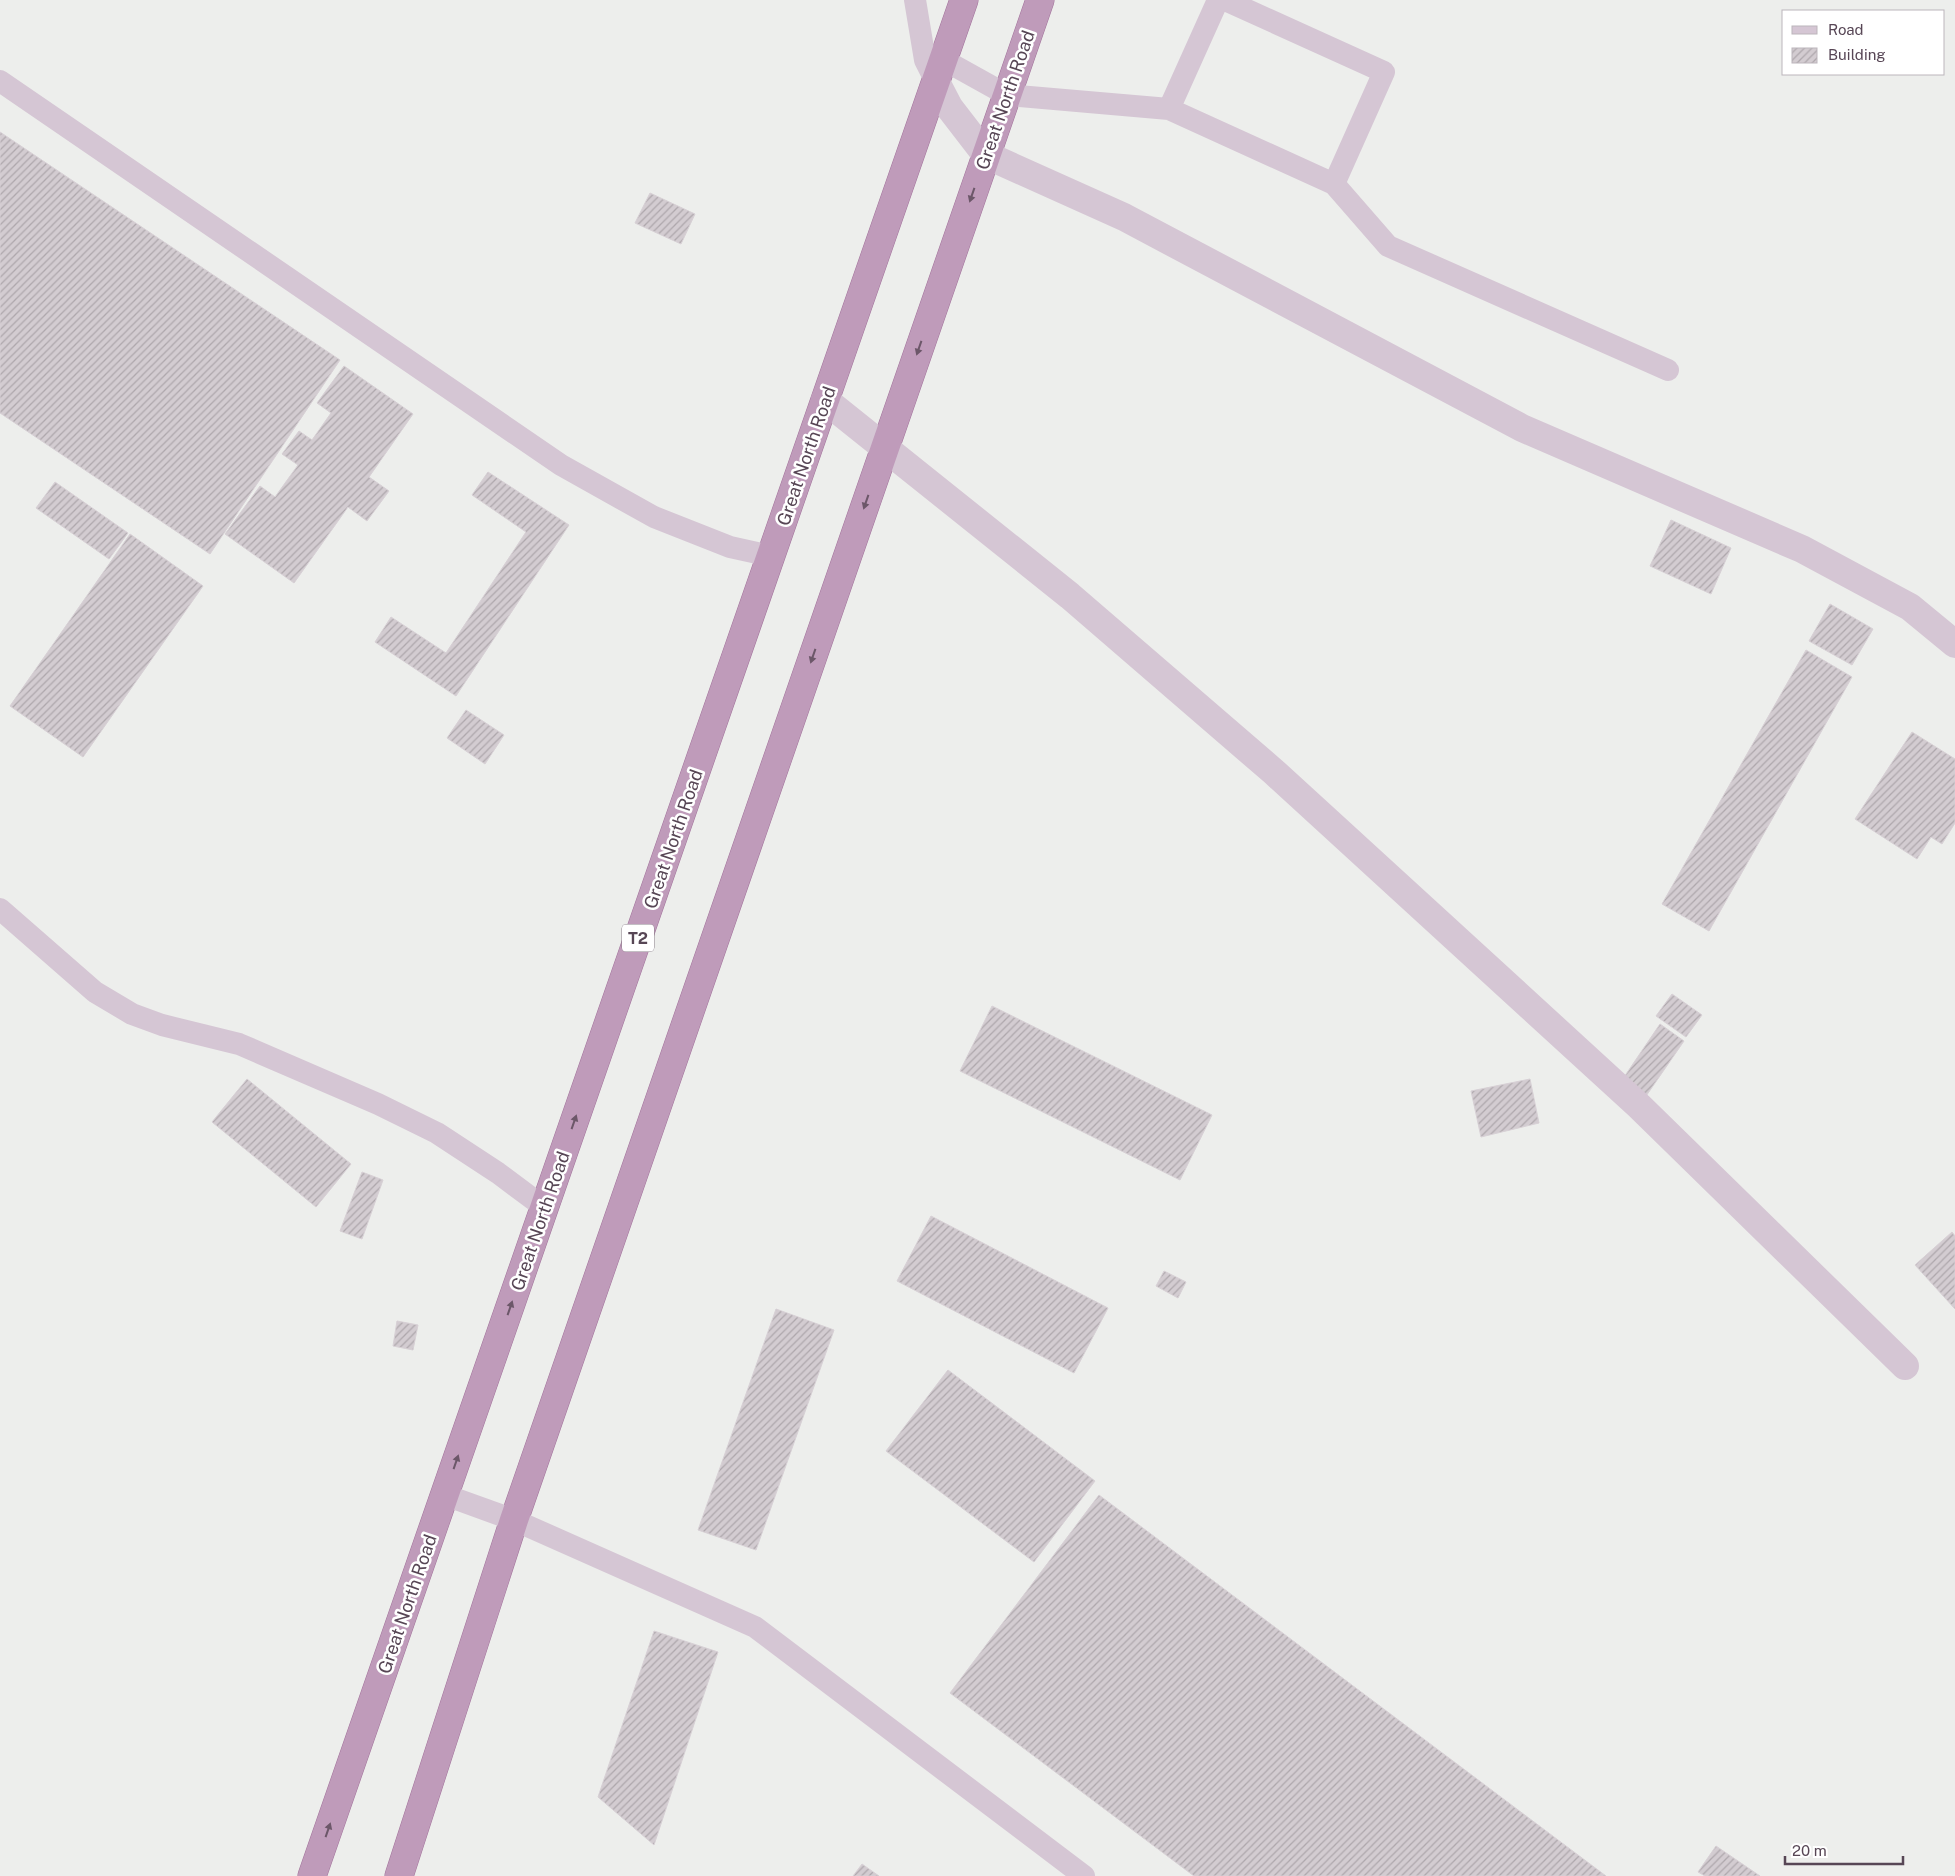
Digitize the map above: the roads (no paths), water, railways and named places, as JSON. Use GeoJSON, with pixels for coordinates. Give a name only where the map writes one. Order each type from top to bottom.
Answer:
{"type":"FeatureCollection","features":[{"type":"Feature","properties":{"kind":"highway","name":"Great North Road"},"geometry":{"type":"LineString","coordinates":[[312,1876],[964,0]]}},
{"type":"Feature","properties":{"kind":"highway","name":"Great North Road"},"geometry":{"type":"LineString","coordinates":[[399,1876],[514,1520],[1040,0]]}},
{"type":"Feature","properties":{"kind":"street"},"geometry":{"type":"LineString","coordinates":[[940,71],[949,107],[986,155],[1124,217],[1522,428],[1802,549],[1910,607],[1955,644]]}},
{"type":"Feature","properties":{"kind":"street"},"geometry":{"type":"LineString","coordinates":[[825,400],[1070,596],[1281,778],[1639,1106],[1905,1366]]}},
{"type":"Feature","properties":{"kind":"lane"},"geometry":{"type":"LineString","coordinates":[[915,0],[925,60],[940,71],[1007,95],[1168,109],[1334,184],[1388,246],[1668,370]]}},
{"type":"Feature","properties":{"kind":"lane"},"geometry":{"type":"LineString","coordinates":[[1168,109],[1218,0]]}},
{"type":"Feature","properties":{"kind":"lane"},"geometry":{"type":"LineString","coordinates":[[1225,0],[1384,72],[1334,184]]}},
{"type":"Feature","properties":{"kind":"lane"},"geometry":{"type":"LineString","coordinates":[[0,81],[561,465],[654,518],[730,547],[771,556]]}},
{"type":"Feature","properties":{"kind":"lane"},"geometry":{"type":"LineString","coordinates":[[0,909],[95,992],[132,1014],[162,1025],[239,1044],[378,1104],[437,1133],[498,1173],[544,1208]]}},
{"type":"Feature","properties":{"kind":"lane"},"geometry":{"type":"LineString","coordinates":[[445,1495],[514,1520],[755,1627],[1084,1876]]}}]}
